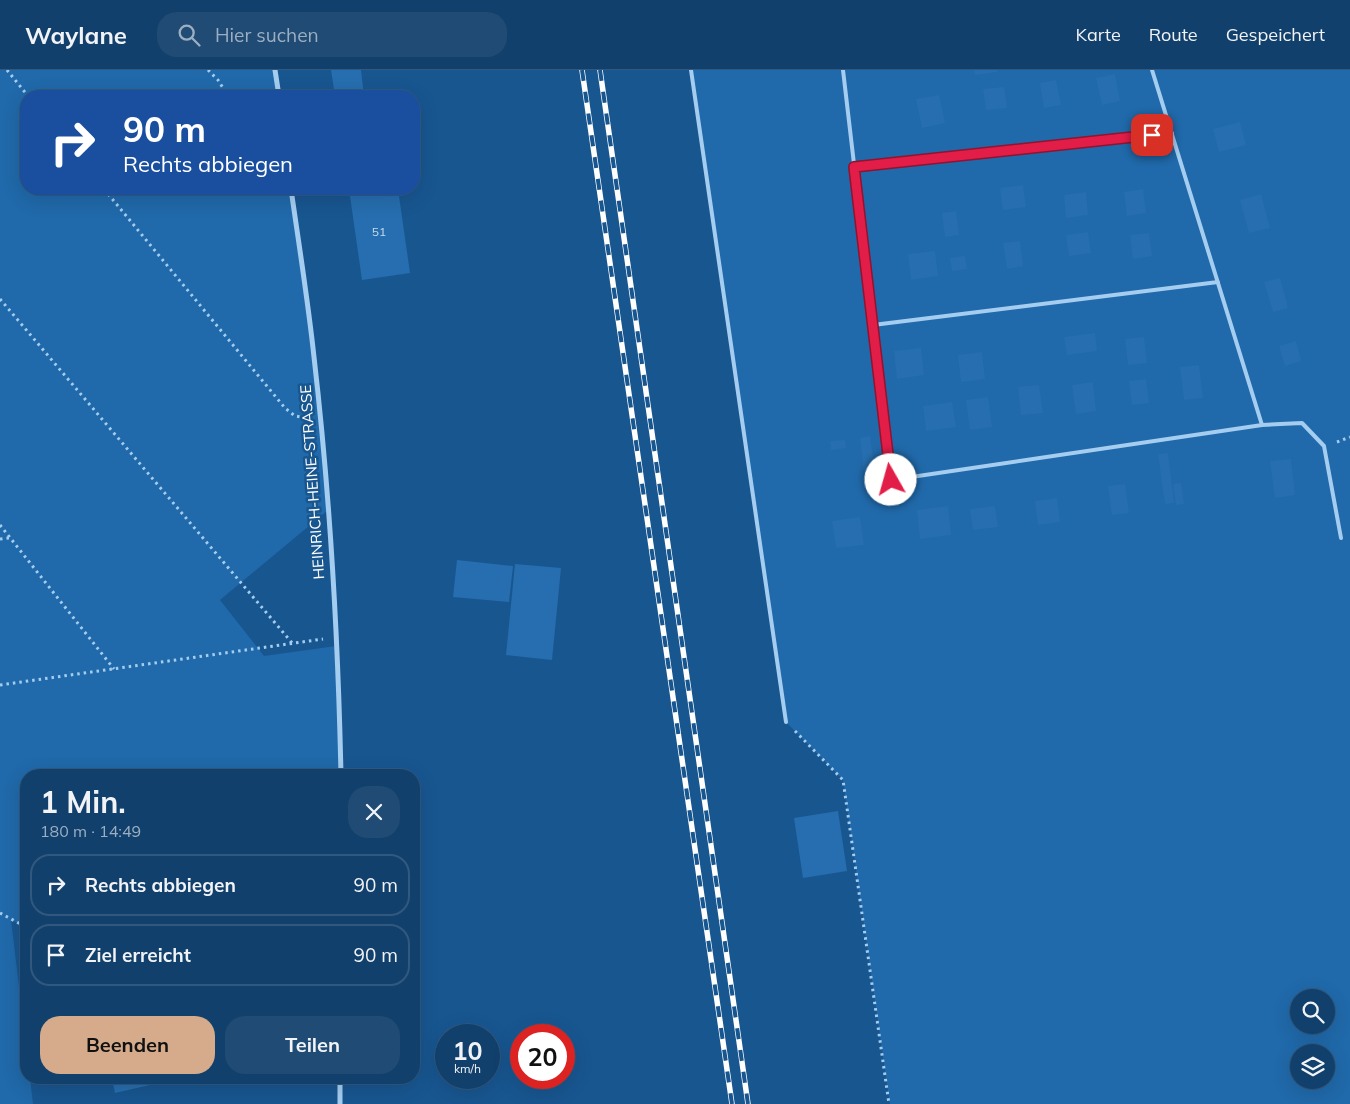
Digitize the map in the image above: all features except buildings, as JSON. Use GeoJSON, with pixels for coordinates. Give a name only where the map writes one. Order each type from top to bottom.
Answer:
{"type":"FeatureCollection","features":[{"type":"Feature","properties":{"kind":"street"},"geometry":{"type":"LineString","coordinates":[[275,70],[278,90]]}},
{"type":"Feature","properties":{"kind":"street","name":"HEINRICH-HEINE-STRASSE"},"geometry":{"type":"LineString","coordinates":[[292,195],[320,415],[336,638],[341,769]]}},
{"type":"Feature","properties":{"kind":"street"},"geometry":{"type":"LineString","coordinates":[[340,1084],[340,1104]]}},
{"type":"Feature","properties":{"kind":"lane"},"geometry":{"type":"LineString","coordinates":[[690,70],[786,722]]}},
{"type":"Feature","properties":{"kind":"lane"},"geometry":{"type":"LineString","coordinates":[[843,70],[891,480],[1262,425],[1302,423],[1324,446],[1341,538]]}},
{"type":"Feature","properties":{"kind":"lane"},"geometry":{"type":"LineString","coordinates":[[1152,70],[1262,425]]}},
{"type":"Feature","properties":{"kind":"lane"},"geometry":{"type":"LineString","coordinates":[[854,167],[1172,133]]}},
{"type":"Feature","properties":{"kind":"lane"},"geometry":{"type":"LineString","coordinates":[[873,325],[1218,282]]}},
{"type":"Feature","properties":{"kind":"path"},"geometry":{"type":"LineString","coordinates":[[7,70],[23,90]]}},
{"type":"Feature","properties":{"kind":"path"},"geometry":{"type":"LineString","coordinates":[[208,70],[224,90]]}},
{"type":"Feature","properties":{"kind":"path"},"geometry":{"type":"LineString","coordinates":[[109,195],[285,408],[290,413],[302,418],[320,415]]}},
{"type":"Feature","properties":{"kind":"path"},"geometry":{"type":"LineString","coordinates":[[0,299],[293,644]]}},
{"type":"Feature","properties":{"kind":"path"},"geometry":{"type":"LineString","coordinates":[[0,525],[114,669]]}},
{"type":"Feature","properties":{"kind":"path"},"geometry":{"type":"LineString","coordinates":[[0,539],[10,538]]}},
{"type":"Feature","properties":{"kind":"path"},"geometry":{"type":"LineString","coordinates":[[0,685],[336,638]]}},
{"type":"Feature","properties":{"kind":"path"},"geometry":{"type":"LineString","coordinates":[[786,722],[843,780],[889,1104]]}},
{"type":"Feature","properties":{"kind":"path"},"geometry":{"type":"LineString","coordinates":[[0,913],[20,924]]}},
{"type":"Feature","properties":{"kind":"shaded area"},"geometry":{"type":"Polygon","coordinates":[[[0,70],[275,70],[278,90],[20,90],[20,195],[292,195],[314,357],[327,511],[220,600],[264,656],[336,646],[341,769],[20,769],[20,924],[11,920],[20,995],[20,1084],[31,1084],[33,1104],[0,1104],[0,70]]]}},
{"type":"Feature","properties":{"kind":"shaded area"},"geometry":{"type":"Polygon","coordinates":[[[691,70],[1350,70],[1350,1104],[890,1104],[843,780],[786,722],[691,70]]]}},
{"type":"Feature","properties":{"kind":"railway"},"geometry":{"type":"LineString","coordinates":[[582,70],[732,1104]]}},
{"type":"Feature","properties":{"kind":"railway"},"geometry":{"type":"LineString","coordinates":[[600,70],[748,1104]]}},
{"type":"Feature","properties":{"kind":"route"},"geometry":{"type":"LineString","coordinates":[[891,480],[854,167],[1152,135]]}}]}
